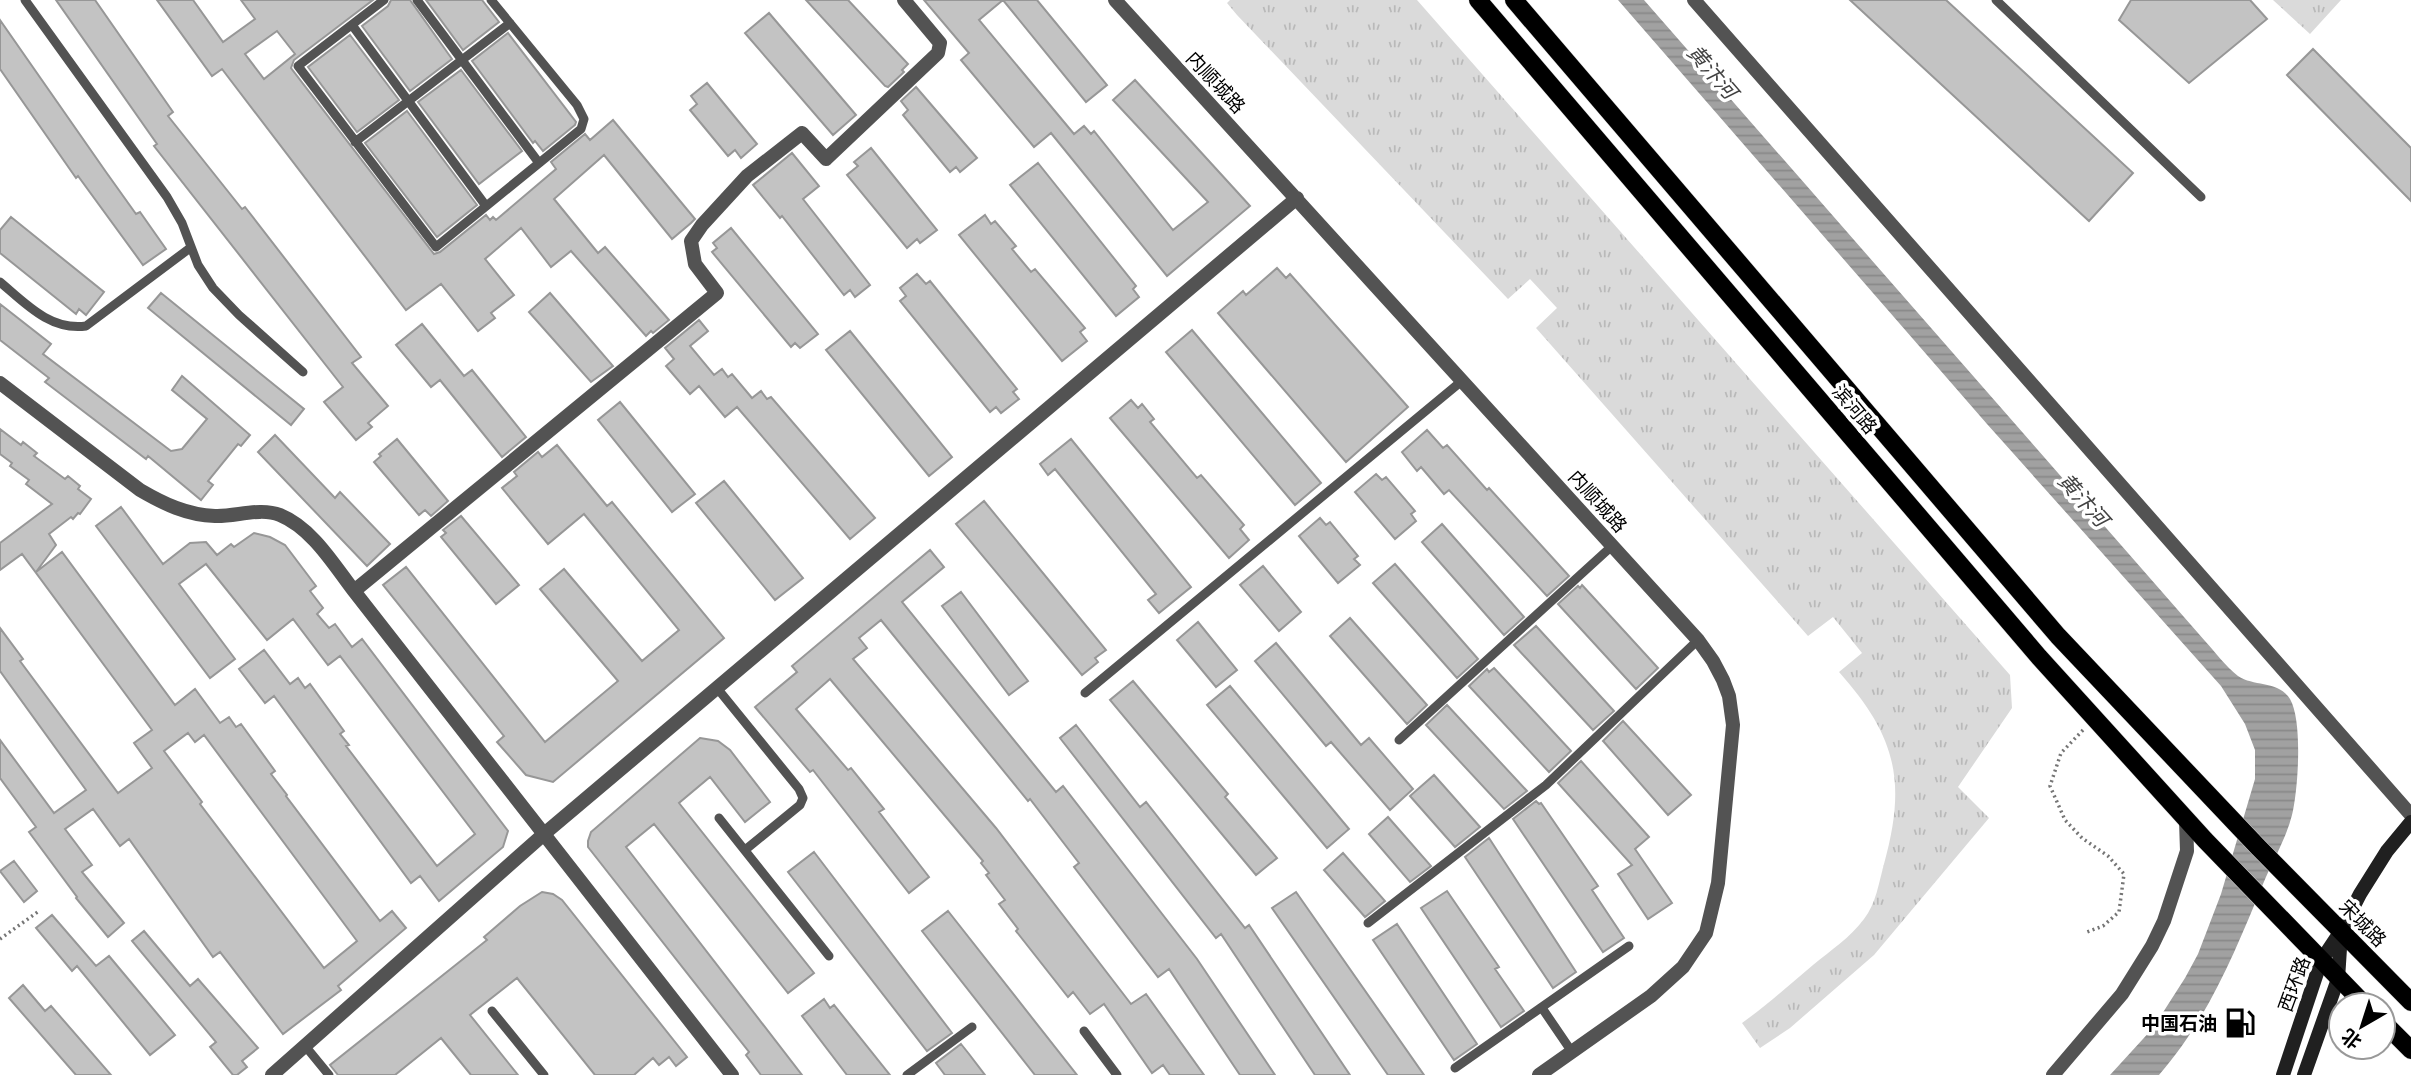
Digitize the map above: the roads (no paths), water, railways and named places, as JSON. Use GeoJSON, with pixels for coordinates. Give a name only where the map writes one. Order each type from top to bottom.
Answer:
{"type":"FeatureCollection","features":[{"type":"Feature","properties":{"kind":"main road","name":"滨河路"},"geometry":{"type":"LineString","coordinates":[[1478,0],[2021,636],[2186,820],[2321,961]]}},
{"type":"Feature","properties":{"kind":"main road","name":"滨河路"},"geometry":{"type":"LineString","coordinates":[[1514,0],[2058,636],[2284,874]]}},
{"type":"Feature","properties":{"kind":"main road"},"geometry":{"type":"LineString","coordinates":[[2341,931],[2387,851],[2411,822]]}},
{"type":"Feature","properties":{"kind":"main road","name":"宋城路"},"geometry":{"type":"LineString","coordinates":[[2284,874],[2411,1002]]}},
{"type":"Feature","properties":{"kind":"main road","name":"西环路"},"geometry":{"type":"LineString","coordinates":[[2283,1075],[2321,961],[2341,931]]}},
{"type":"Feature","properties":{"kind":"main road","name":"西环路"},"geometry":{"type":"LineString","coordinates":[[2304,1075],[2339,979],[2341,931]]}},
{"type":"Feature","properties":{"kind":"main road"},"geometry":{"type":"LineString","coordinates":[[2321,961],[2351,991]]}},
{"type":"Feature","properties":{"kind":"main road"},"geometry":{"type":"LineString","coordinates":[[2397,1036],[2411,1049]]}},
{"type":"Feature","properties":{"kind":"street"},"geometry":{"type":"LineString","coordinates":[[354,591],[717,293],[695,264],[691,241],[702,225],[747,176],[802,133],[826,159],[938,53],[940,43],[904,0]]}},
{"type":"Feature","properties":{"kind":"street","name":"内顺城路"},"geometry":{"type":"LineString","coordinates":[[1115,0],[1698,639],[1723,680],[1729,696],[1733,725],[1718,883],[1706,933],[1683,967],[1670,980],[1539,1075]]}},
{"type":"Feature","properties":{"kind":"street"},"geometry":{"type":"LineString","coordinates":[[1694,0],[2411,815]]}},
{"type":"Feature","properties":{"kind":"street"},"geometry":{"type":"LineString","coordinates":[[272,1075],[544,834],[1297,198]]}},
{"type":"Feature","properties":{"kind":"street"},"geometry":{"type":"LineString","coordinates":[[0,383],[140,490],[164,504],[184,511],[216,516],[277,513],[318,545],[732,1075]]}},
{"type":"Feature","properties":{"kind":"street"},"geometry":{"type":"LineString","coordinates":[[2053,1075],[2122,994],[2152,946],[2164,921],[2187,850],[2186,820]]}},
{"type":"Feature","properties":{"kind":"lane"},"geometry":{"type":"LineString","coordinates":[[25,0],[167,197],[182,223],[198,265],[213,288],[303,372]]}},
{"type":"Feature","properties":{"kind":"lane"},"geometry":{"type":"LineString","coordinates":[[384,0],[298,66],[436,247],[581,129],[583,116],[491,0]]}},
{"type":"Feature","properties":{"kind":"lane"},"geometry":{"type":"LineString","coordinates":[[417,0],[539,163]]}},
{"type":"Feature","properties":{"kind":"lane"},"geometry":{"type":"LineString","coordinates":[[1996,0],[2201,197]]}},
{"type":"Feature","properties":{"kind":"lane"},"geometry":{"type":"LineString","coordinates":[[355,142],[510,23]]}},
{"type":"Feature","properties":{"kind":"lane"},"geometry":{"type":"LineString","coordinates":[[352,24],[486,206]]}},
{"type":"Feature","properties":{"kind":"lane"},"geometry":{"type":"LineString","coordinates":[[0,282],[55,324],[75,328],[86,326],[190,248]]}},
{"type":"Feature","properties":{"kind":"lane"},"geometry":{"type":"LineString","coordinates":[[1085,693],[1463,380]]}},
{"type":"Feature","properties":{"kind":"lane"},"geometry":{"type":"LineString","coordinates":[[1399,740],[1612,546]]}},
{"type":"Feature","properties":{"kind":"lane"},"geometry":{"type":"LineString","coordinates":[[1368,923],[1546,785],[1698,639]]}},
{"type":"Feature","properties":{"kind":"lane"},"geometry":{"type":"LineString","coordinates":[[717,688],[799,789],[803,798],[800,805],[745,850]]}},
{"type":"Feature","properties":{"kind":"lane"},"geometry":{"type":"LineString","coordinates":[[719,818],[829,956]]}},
{"type":"Feature","properties":{"kind":"lane"},"geometry":{"type":"LineString","coordinates":[[1455,1068],[1629,946]]}},
{"type":"Feature","properties":{"kind":"lane"},"geometry":{"type":"LineString","coordinates":[[1542,1008],[1572,1052]]}},
{"type":"Feature","properties":{"kind":"lane"},"geometry":{"type":"LineString","coordinates":[[492,1011],[544,1075]]}},
{"type":"Feature","properties":{"kind":"lane"},"geometry":{"type":"LineString","coordinates":[[907,1075],[971,1027]]}},
{"type":"Feature","properties":{"kind":"lane"},"geometry":{"type":"LineString","coordinates":[[1084,1031],[1116,1075]]}},
{"type":"Feature","properties":{"kind":"lane"},"geometry":{"type":"LineString","coordinates":[[306,1047],[329,1075]]}},
{"type":"Feature","properties":{"kind":"place","name":"中国石油"},"geometry":{"type":"Point","coordinates":[2240,1023]}},
{"type":"Feature","properties":{"kind":"water label","name":"黄汴河"},"geometry":{"type":"Point","coordinates":[1712,72]}},
{"type":"Feature","properties":{"kind":"water label","name":"黄汴河"},"geometry":{"type":"Point","coordinates":[2083,500]}}]}
